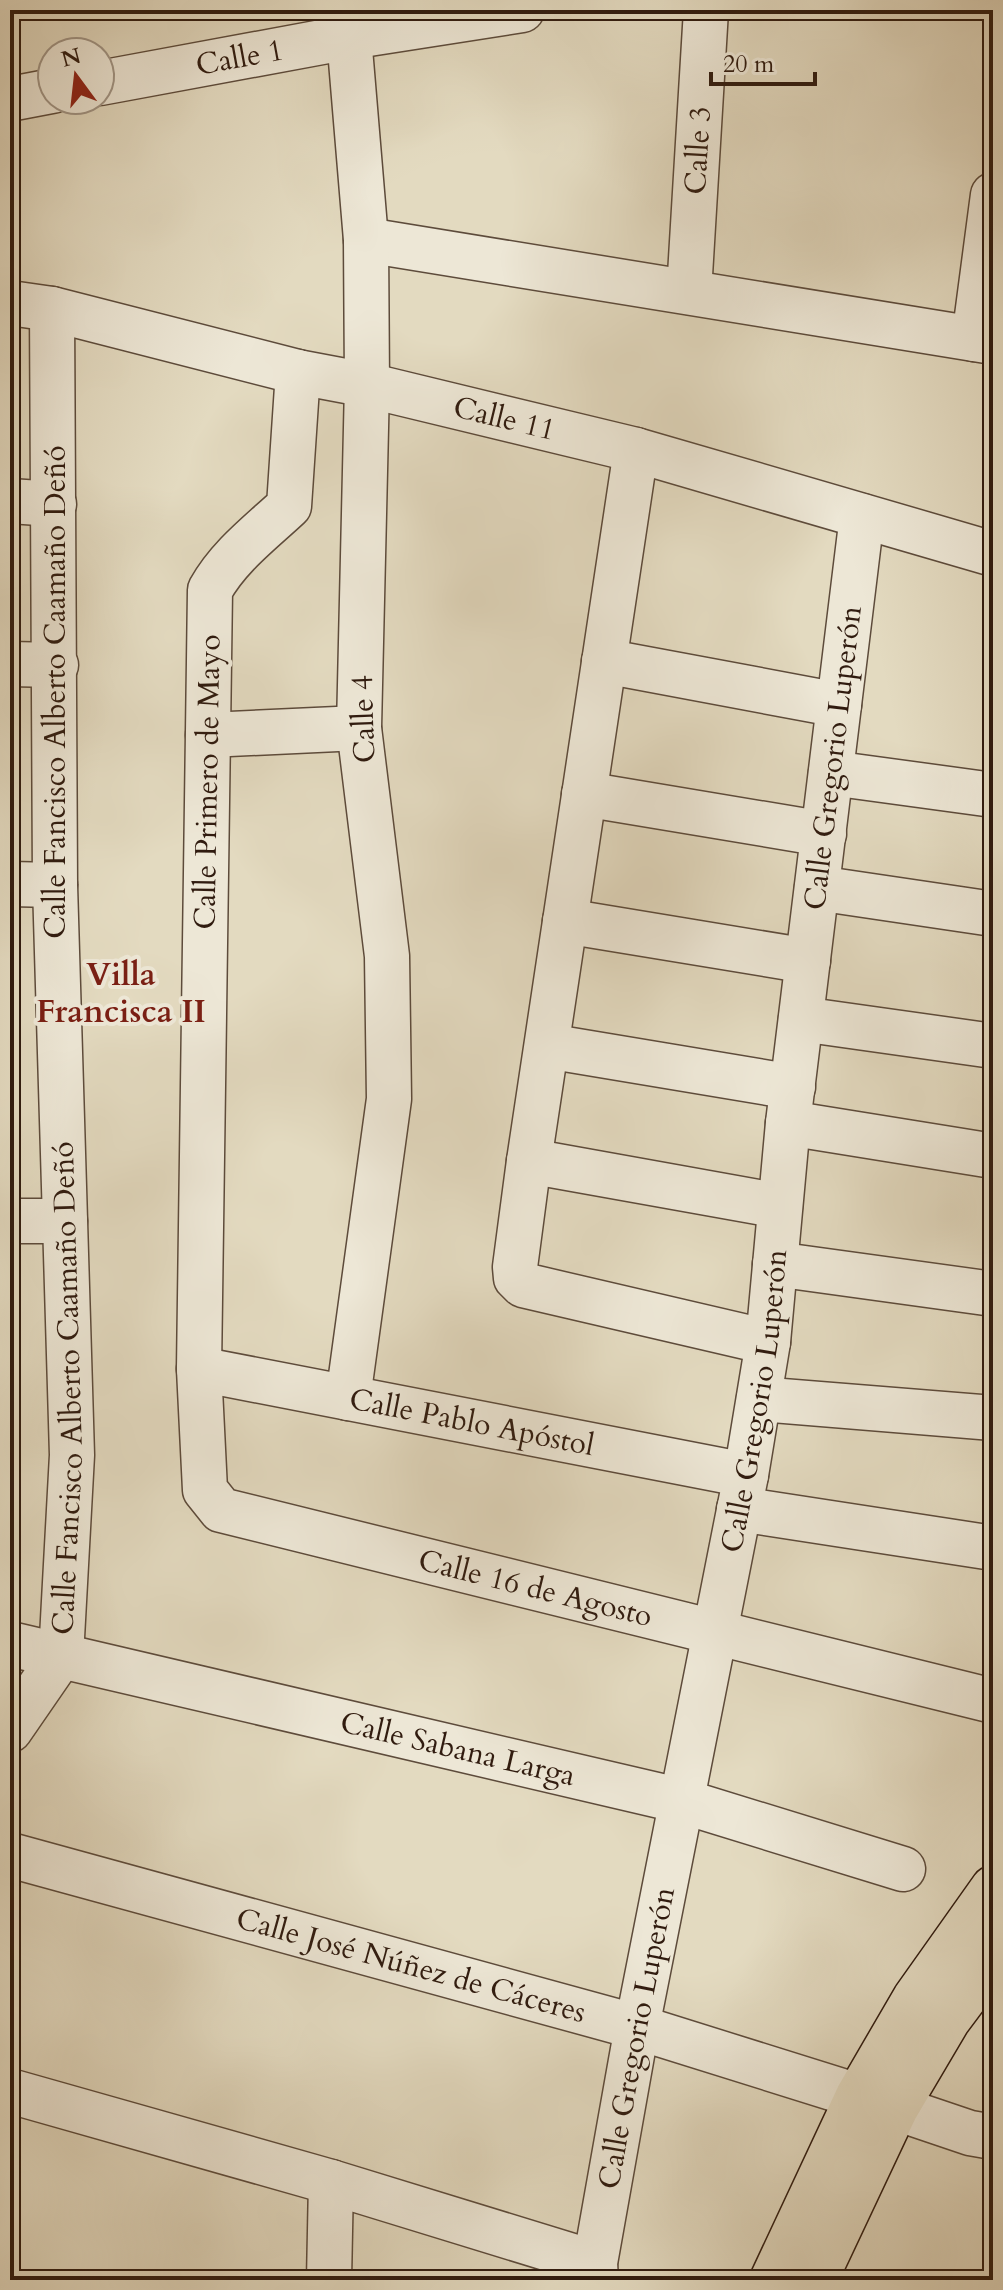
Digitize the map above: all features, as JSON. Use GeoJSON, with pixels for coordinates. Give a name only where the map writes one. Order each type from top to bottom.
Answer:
{"type":"FeatureCollection","features":[{"type":"Feature","properties":{"kind":"main road"},"geometry":{"type":"LineString","coordinates":[[815,2280],[915,1998],[993,1888]]}},
{"type":"Feature","properties":{"kind":"main road"},"geometry":{"type":"LineString","coordinates":[[772,2280],[877,2102],[948,2020],[993,1960]]}},
{"type":"Feature","properties":{"kind":"street","name":"Calle 1"},"geometry":{"type":"LineString","coordinates":[[116,80],[349,37],[522,10]]}},
{"type":"Feature","properties":{"kind":"street","name":"Calle 3"},"geometry":{"type":"LineString","coordinates":[[689,292],[706,10]]}},
{"type":"Feature","properties":{"kind":"street","name":"Calle 4"},"geometry":{"type":"LineString","coordinates":[[348,1398],[389,1099],[387,956],[359,728],[367,385],[366,240],[349,37]]}},
{"type":"Feature","properties":{"kind":"street"},"geometry":{"type":"LineString","coordinates":[[10,99],[36,94]]}},
{"type":"Feature","properties":{"kind":"street"},"geometry":{"type":"LineString","coordinates":[[366,240],[983,341],[993,195]]}},
{"type":"Feature","properties":{"kind":"street","name":"Calle 11"},"geometry":{"type":"LineString","coordinates":[[31,306],[636,450],[993,554]]}},
{"type":"Feature","properties":{"kind":"street","name":"Calle Fancisco Alberto Caamaño Deñó"},"geometry":{"type":"LineString","coordinates":[[10,1730],[61,1656],[72,1455],[55,885],[54,504],[31,306]]}},
{"type":"Feature","properties":{"kind":"street","name":"Calle Primero de Mayo"},"geometry":{"type":"LineString","coordinates":[[199,1369],[210,590],[233,558],[289,506],[298,372]]}},
{"type":"Feature","properties":{"kind":"street"},"geometry":{"type":"LineString","coordinates":[[636,450],[529,1161],[516,1278],[523,1285],[768,1342]]}},
{"type":"Feature","properties":{"kind":"street"},"geometry":{"type":"LineString","coordinates":[[10,501],[54,504]]}},
{"type":"Feature","properties":{"kind":"street","name":"Calle Gregorio Luperón"},"geometry":{"type":"LineString","coordinates":[[596,2271],[637,2027],[743,1492],[768,1342],[791,1105],[862,516]]}},
{"type":"Feature","properties":{"kind":"street"},"geometry":{"type":"LineString","coordinates":[[604,661],[839,705]]}},
{"type":"Feature","properties":{"kind":"street"},"geometry":{"type":"LineString","coordinates":[[10,664],[56,665]]}},
{"type":"Feature","properties":{"kind":"street"},"geometry":{"type":"LineString","coordinates":[[208,735],[359,728]]}},
{"type":"Feature","properties":{"kind":"street"},"geometry":{"type":"LineString","coordinates":[[831,773],[993,795]]}},
{"type":"Feature","properties":{"kind":"street"},"geometry":{"type":"LineString","coordinates":[[584,794],[824,834]]}},
{"type":"Feature","properties":{"kind":"street"},"geometry":{"type":"LineString","coordinates":[[10,884],[55,885]]}},
{"type":"Feature","properties":{"kind":"street"},"geometry":{"type":"LineString","coordinates":[[817,888],[993,914]]}},
{"type":"Feature","properties":{"kind":"street"},"geometry":{"type":"LineString","coordinates":[[565,921],[808,961]]}},
{"type":"Feature","properties":{"kind":"street"},"geometry":{"type":"LineString","coordinates":[[801,1019],[993,1046]]}},
{"type":"Feature","properties":{"kind":"street"},"geometry":{"type":"LineString","coordinates":[[547,1046],[993,1156]]}},
{"type":"Feature","properties":{"kind":"street"},"geometry":{"type":"LineString","coordinates":[[529,1161],[780,1206]]}},
{"type":"Feature","properties":{"kind":"street"},"geometry":{"type":"LineString","coordinates":[[10,1221],[65,1221]]}},
{"type":"Feature","properties":{"kind":"street"},"geometry":{"type":"LineString","coordinates":[[775,1264],[993,1294]]}},
{"type":"Feature","properties":{"kind":"street","name":"Calle Pablo Apóstol"},"geometry":{"type":"LineString","coordinates":[[199,1369],[348,1398],[993,1548]]}},
{"type":"Feature","properties":{"kind":"street","name":"Calle 16 de Agosto"},"geometry":{"type":"LineString","coordinates":[[199,1369],[205,1490],[221,1510],[993,1701]]}},
{"type":"Feature","properties":{"kind":"street"},"geometry":{"type":"LineString","coordinates":[[759,1399],[993,1418]]}},
{"type":"Feature","properties":{"kind":"street","name":"Calle Sabana Larga"},"geometry":{"type":"LineString","coordinates":[[10,1644],[682,1801],[903,1869]]}},
{"type":"Feature","properties":{"kind":"street","name":"Calle José Núñez de Cáceres"},"geometry":{"type":"LineString","coordinates":[[10,1855],[637,2027],[970,2133],[993,2137]]}},
{"type":"Feature","properties":{"kind":"street"},"geometry":{"type":"LineString","coordinates":[[10,2091],[331,2182],[596,2271]]}},
{"type":"Feature","properties":{"kind":"street"},"geometry":{"type":"LineString","coordinates":[[329,2280],[331,2182]]}},
{"type":"Feature","properties":{"kind":"district","name":"Villa Francisca II"},"geometry":{"type":"Point","coordinates":[121,992]}}]}
